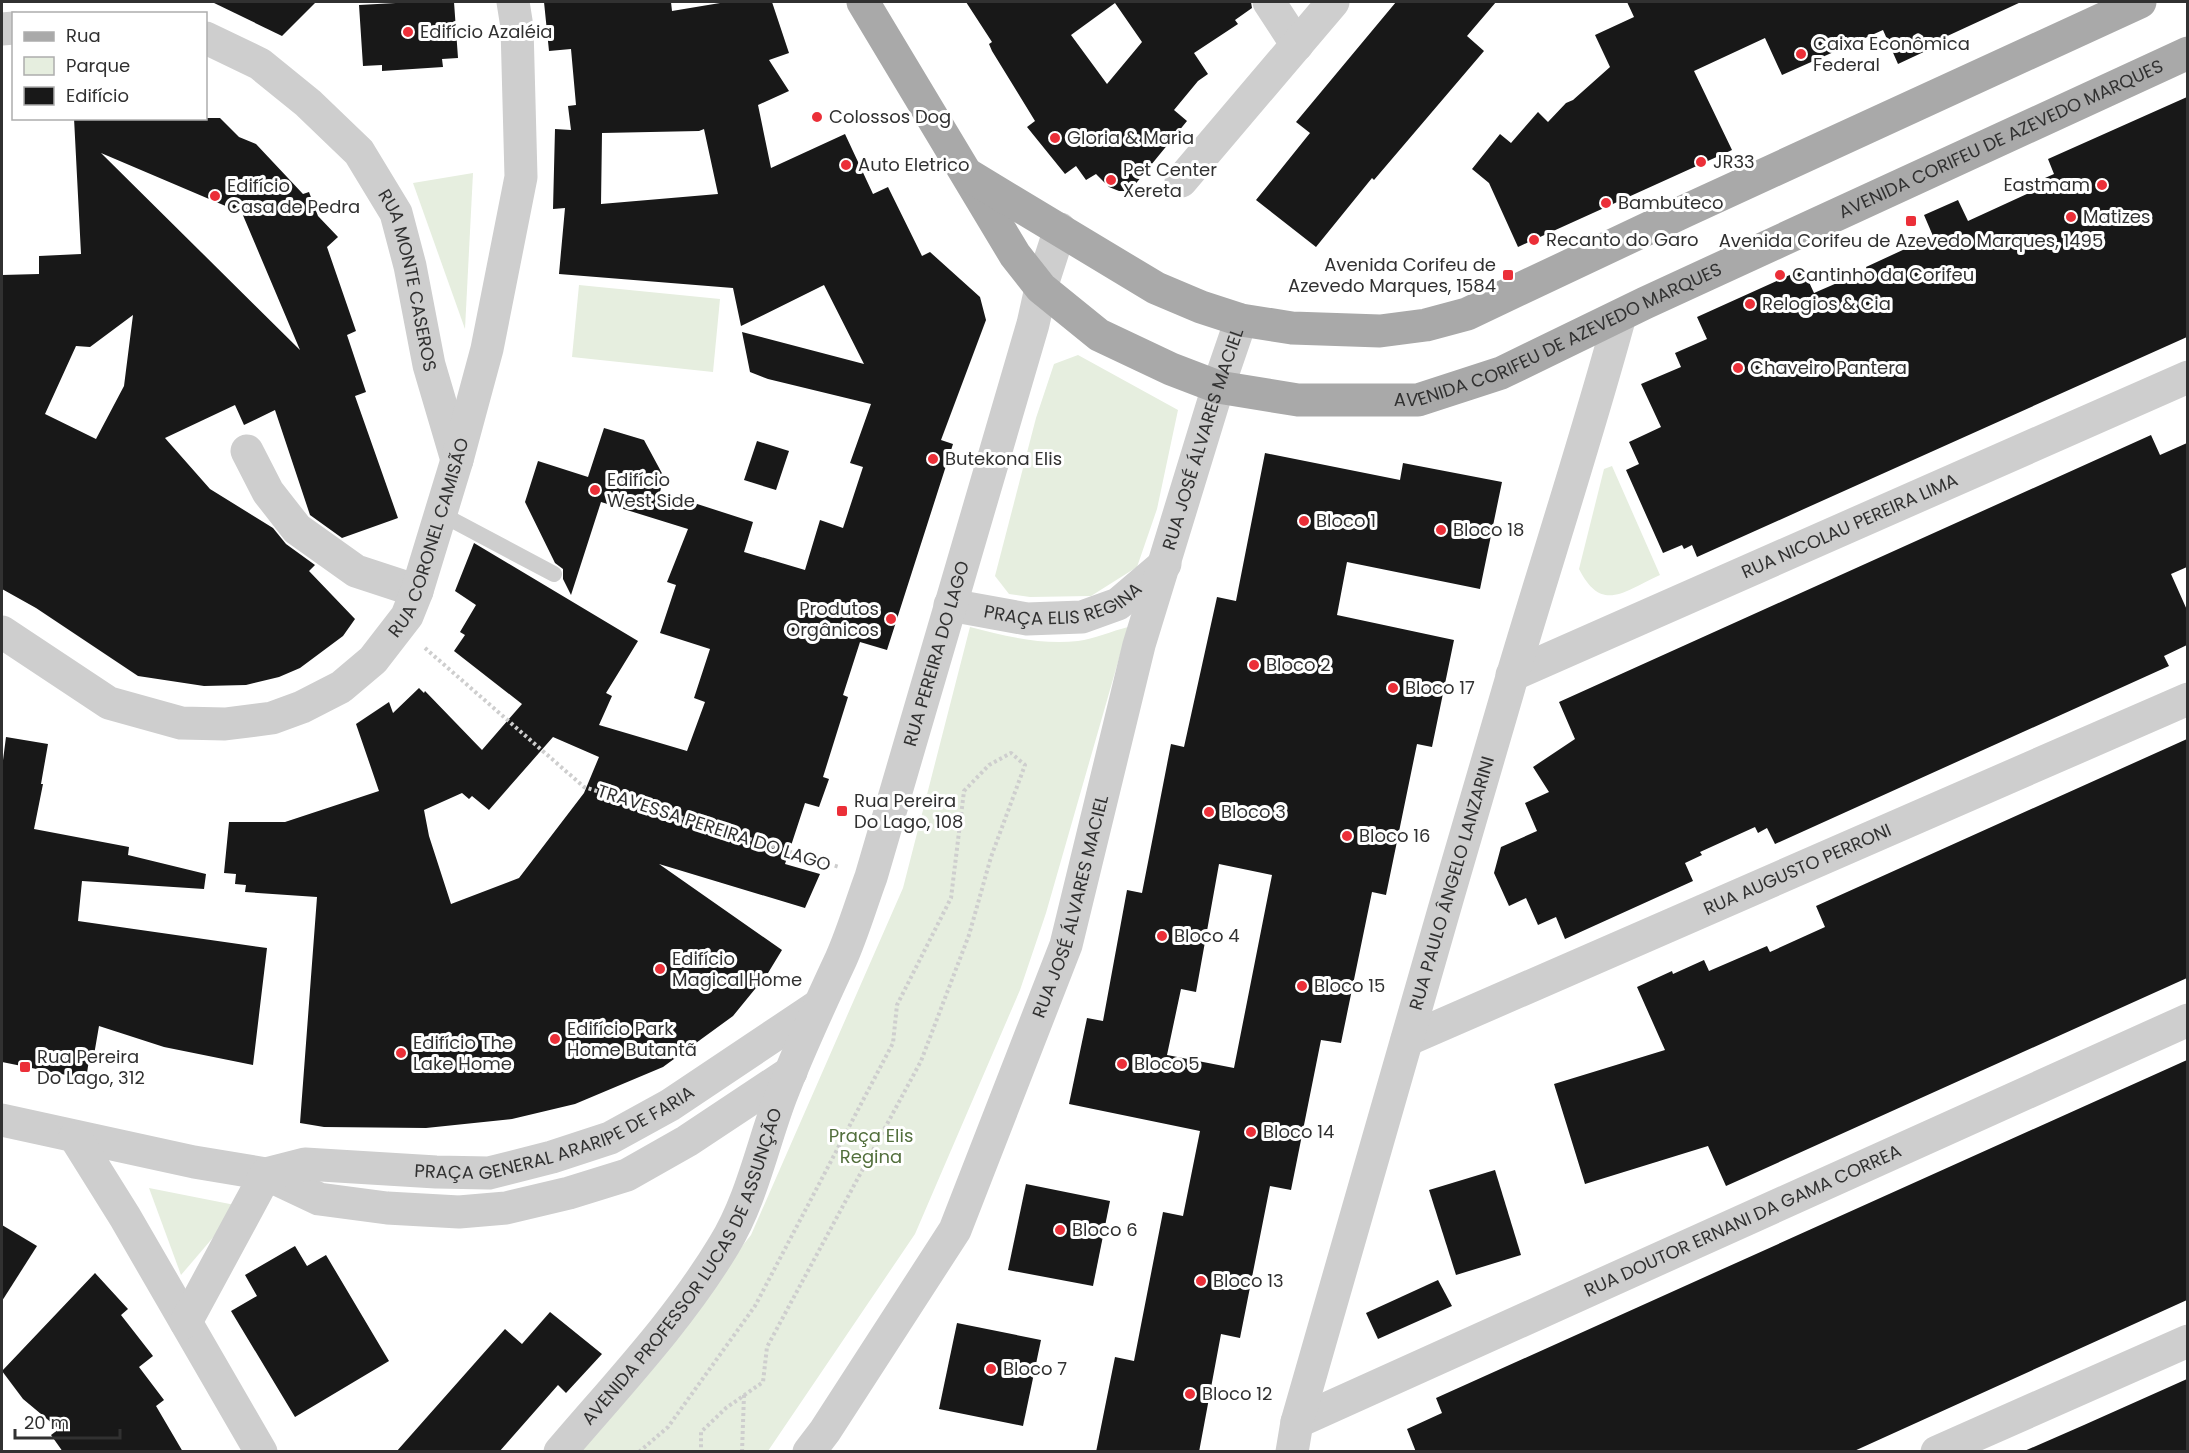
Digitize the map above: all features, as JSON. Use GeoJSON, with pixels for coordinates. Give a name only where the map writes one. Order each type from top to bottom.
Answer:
{"type":"FeatureCollection","features":[{"type":"Feature","properties":{"kind":"main road","name":"AVENIDA CORIFEU DE AZEVEDO MARQUES"},"geometry":{"type":"LineString","coordinates":[[862,2],[969,175],[1015,255],[1041,288],[1098,335],[1171,369],[1218,387],[1298,400],[1419,400],[1501,374],[1620,316],[2187,53]]}},
{"type":"Feature","properties":{"kind":"main road","name":"AVENIDA CORIFEU DE AZEVEDO MARQUES"},"geometry":{"type":"LineString","coordinates":[[969,175],[1156,288],[1241,320],[1292,328],[1380,331],[1426,325],[1467,314],[2120,6]]}},
{"type":"Feature","properties":{"kind":"street","name":"RUA CORONEL CAMISÃO"},"geometry":{"type":"LineString","coordinates":[[2,632],[109,703],[181,723],[225,724],[272,718],[302,707],[341,687],[373,660],[407,616],[417,591],[458,460],[487,349],[521,177],[517,27],[513,2]]}},
{"type":"Feature","properties":{"kind":"street"},"geometry":{"type":"LineString","coordinates":[[1269,2],[1298,45]]}},
{"type":"Feature","properties":{"kind":"street"},"geometry":{"type":"LineString","coordinates":[[1181,181],[1333,2]]}},
{"type":"Feature","properties":{"kind":"street","name":"RUA MONTE CASEROS"},"geometry":{"type":"LineString","coordinates":[[207,38],[260,64],[308,103],[359,152],[396,213],[410,266],[429,365],[458,460]]}},
{"type":"Feature","properties":{"kind":"street","name":"RUA PEREIRA DO LAGO"},"geometry":{"type":"LineString","coordinates":[[791,1072],[818,1006],[842,957],[871,877],[1060,229]]}},
{"type":"Feature","properties":{"kind":"street","name":"RUA PAULO ÂNGELO LANZARINI"},"geometry":{"type":"LineString","coordinates":[[1294,1437],[1512,675],[1603,379],[1620,316]]}},
{"type":"Feature","properties":{"kind":"street","name":"RUA JOSÉ ÁLVARES MACIEL"},"geometry":{"type":"LineString","coordinates":[[809,1452],[825,1431],[955,1230],[1066,945],[1138,645],[1241,320]]}},
{"type":"Feature","properties":{"kind":"street","name":"RUA NICOLAU PEREIRA LIMA"},"geometry":{"type":"LineString","coordinates":[[1512,675],[2187,377]]}},
{"type":"Feature","properties":{"kind":"street"},"geometry":{"type":"LineString","coordinates":[[247,451],[268,492],[297,529],[356,571],[417,591]]}},
{"type":"Feature","properties":{"kind":"street","name":"PRAÇA ELIS REGINA"},"geometry":{"type":"LineString","coordinates":[[950,605],[1026,619],[1082,617],[1118,604],[1165,564]]}},
{"type":"Feature","properties":{"kind":"street","name":"RUA AUGUSTO PERRONI"},"geometry":{"type":"LineString","coordinates":[[1407,1040],[2187,699]]}},
{"type":"Feature","properties":{"kind":"street","name":"PRAÇA GENERAL ARARIPE DE FARIA"},"geometry":{"type":"LineString","coordinates":[[266,1174],[306,1164],[489,1173],[552,1157],[610,1138],[660,1110],[818,1006]]}},
{"type":"Feature","properties":{"kind":"street","name":"RUA DOUTOR ERNANI DA GAMA CORREA"},"geometry":{"type":"LineString","coordinates":[[1294,1437],[2187,1020]]}},
{"type":"Feature","properties":{"kind":"street","name":"PRAÇA GENERAL ARARIPE DE FARIA"},"geometry":{"type":"LineString","coordinates":[[75,1137],[220,1167],[266,1174],[319,1198],[331,1200],[387,1208],[459,1212],[506,1208],[569,1193],[627,1175],[687,1141],[791,1072]]}},
{"type":"Feature","properties":{"kind":"street","name":"AVENIDA PROFESSOR LUCAS DE ASSUNÇÃO"},"geometry":{"type":"LineString","coordinates":[[560,1452],[682,1307],[724,1245],[741,1215],[791,1072]]}},
{"type":"Feature","properties":{"kind":"street"},"geometry":{"type":"LineString","coordinates":[[2,1120],[75,1137],[261,1452]]}},
{"type":"Feature","properties":{"kind":"street"},"geometry":{"type":"LineString","coordinates":[[186,1322],[266,1174]]}},
{"type":"Feature","properties":{"kind":"street"},"geometry":{"type":"LineString","coordinates":[[1937,1452],[2187,1341]]}},
{"type":"Feature","properties":{"kind":"lane"},"geometry":{"type":"LineString","coordinates":[[441,514],[554,574]]}},
{"type":"Feature","properties":{"kind":"path","name":"TRAVESSA PEREIRA DO LAGO"},"geometry":{"type":"LineString","coordinates":[[400,626],[584,787],[871,877]]}},
{"type":"Feature","properties":{"kind":"path"},"geometry":{"type":"LineString","coordinates":[[639,1452],[668,1426],[754,1306],[893,1043],[897,1005],[951,898],[964,791],[989,765],[1011,753],[1025,765],[991,857],[969,935],[921,1061],[767,1347],[762,1382],[726,1408],[701,1432],[701,1452]]}},
{"type":"Feature","properties":{"kind":"path"},"geometry":{"type":"LineString","coordinates":[[742,1452],[744,1395]]}},
{"type":"Feature","properties":{"kind":"green space"},"geometry":{"type":"Polygon","coordinates":[[[473,173],[465,329],[413,183],[473,173]]]}},
{"type":"Feature","properties":{"kind":"green space"},"geometry":{"type":"Polygon","coordinates":[[[579,285],[720,299],[713,372],[572,357],[579,285]]]}},
{"type":"Feature","properties":{"kind":"green space"},"geometry":{"type":"Polygon","coordinates":[[[1078,355],[1178,410],[1157,509],[1137,567],[1091,596],[1030,597],[1009,594],[995,576],[1036,418],[1054,364],[1078,355]]]}},
{"type":"Feature","properties":{"kind":"green space"},"geometry":{"type":"Polygon","coordinates":[[[1612,466],[1660,575],[1625,592],[1605,595],[1596,591],[1588,583],[1579,569],[1604,469],[1612,466]]]}},
{"type":"Feature","properties":{"kind":"green space","name":"Praça Elis Regina"},"geometry":{"type":"Polygon","coordinates":[[[970,627],[1023,639],[1064,642],[1084,640],[1128,627],[1046,913],[1020,990],[915,1234],[768,1451],[577,1452],[751,1235],[903,888],[970,627]]]}},
{"type":"Feature","properties":{"kind":"green space"},"geometry":{"type":"Polygon","coordinates":[[[149,1188],[240,1206],[181,1275],[149,1188]]]}},
{"type":"Feature","properties":{"kind":"building"},"geometry":{"type":"Polygon","coordinates":[[[212,2],[316,2],[282,36],[212,2]]]}},
{"type":"Feature","properties":{"kind":"building","name":"Edifício Azaléia"},"geometry":{"type":"Polygon","coordinates":[[[454,2],[458,58],[442,59],[443,67],[382,71],[382,65],[363,66],[359,5],[454,2]]]}},
{"type":"Feature","properties":{"kind":"building"},"geometry":{"type":"Polygon","coordinates":[[[544,2],[671,2],[672,11],[726,2],[772,2],[789,53],[769,60],[789,91],[758,105],[771,168],[845,134],[873,194],[888,187],[922,256],[930,252],[980,297],[986,320],[941,440],[953,444],[887,650],[860,642],[843,695],[848,697],[823,777],[829,779],[819,807],[805,803],[785,864],[820,874],[805,908],[659,864],[782,950],[768,973],[733,1016],[663,1067],[575,1104],[512,1119],[426,1128],[324,1127],[300,1123],[317,897],[245,892],[246,885],[235,884],[236,874],[224,873],[229,822],[285,822],[379,791],[356,724],[389,702],[393,713],[419,688],[424,693],[425,691],[482,750],[522,704],[454,651],[465,635],[460,632],[476,605],[455,591],[474,543],[638,641],[606,693],[612,696],[599,725],[687,751],[705,702],[694,698],[710,649],[660,633],[676,585],[667,582],[688,529],[601,502],[571,595],[563,579],[563,569],[555,563],[525,502],[538,461],[588,477],[604,428],[644,440],[664,477],[660,492],[753,522],[744,552],[805,570],[820,520],[843,528],[863,467],[850,463],[871,404],[768,379],[750,372],[742,332],[864,364],[824,285],[741,326],[733,288],[559,274],[565,208],[553,209],[555,129],[571,130],[568,106],[576,105],[571,49],[549,51],[544,2]],[[704,129],[699,131],[602,133],[601,204],[718,194],[704,129]],[[553,737],[489,810],[472,796],[469,799],[462,793],[424,810],[429,836],[451,904],[519,878],[584,793],[599,757],[553,737]]]}},
{"type":"Feature","properties":{"kind":"building"},"geometry":{"type":"Polygon","coordinates":[[[966,2],[1251,2],[1252,8],[1235,20],[1238,24],[1194,53],[1208,74],[1198,81],[1174,110],[1187,121],[1133,187],[1127,191],[1109,187],[1096,174],[1086,180],[1076,166],[1065,174],[1027,127],[1035,121],[992,51],[989,44],[992,42],[966,2]],[[1115,3],[1071,35],[1107,84],[1142,42],[1115,3]]]}},
{"type":"Feature","properties":{"kind":"building"},"geometry":{"type":"Polygon","coordinates":[[[1396,2],[1496,2],[1467,36],[1484,51],[1374,180],[1372,178],[1316,247],[1256,200],[1310,133],[1296,122],[1396,2]]]}},
{"type":"Feature","properties":{"kind":"building"},"geometry":{"type":"Polygon","coordinates":[[[1627,2],[2021,2],[1943,38],[1945,42],[1898,64],[1883,30],[1782,75],[1765,38],[1694,71],[1732,150],[1518,247],[1489,183],[1472,169],[1500,134],[1511,143],[1538,112],[1548,122],[1566,103],[1573,100],[1610,67],[1595,35],[1634,17],[1627,2]]]}},
{"type":"Feature","properties":{"kind":"building"},"geometry":{"type":"Polygon","coordinates":[[[2187,97],[2187,337],[1697,557],[1692,545],[1684,549],[1682,545],[1663,553],[1626,470],[1639,464],[1629,442],[1661,427],[1641,384],[1681,367],[1675,353],[1707,339],[1697,317],[1803,269],[1814,293],[1867,270],[1866,267],[1933,236],[1924,215],[1958,200],[1968,221],[2029,193],[2027,189],[2038,185],[2036,182],[2054,174],[2048,159],[2187,97]]]}},
{"type":"Feature","properties":{"kind":"building"},"geometry":{"type":"Polygon","coordinates":[[[207,118],[220,118],[239,137],[256,144],[303,194],[309,192],[318,216],[338,237],[327,247],[356,331],[347,335],[366,392],[355,396],[398,518],[342,538],[310,515],[275,410],[244,425],[235,405],[165,438],[210,489],[273,528],[286,544],[315,565],[309,571],[355,619],[343,636],[300,668],[279,677],[246,685],[204,686],[138,676],[36,608],[2,589],[2,275],[39,274],[39,256],[81,254],[74,120],[207,120],[207,118]],[[101,153],[300,350],[242,213],[101,153]],[[133,315],[90,347],[76,346],[45,414],[96,439],[124,386],[133,315]]]}},
{"type":"Feature","properties":{"kind":"building"},"geometry":{"type":"Polygon","coordinates":[[[2151,435],[2160,455],[2187,443],[2187,567],[2171,574],[2187,610],[2187,645],[2164,656],[2169,666],[1775,844],[1767,828],[1758,833],[1755,827],[1700,852],[1702,855],[1685,863],[1693,881],[1565,939],[1556,917],[1538,925],[1526,898],[1509,906],[1494,873],[1501,847],[1537,831],[1525,803],[1549,792],[1533,767],[1575,739],[1559,702],[2151,435]]]}},
{"type":"Feature","properties":{"kind":"building"},"geometry":{"type":"Polygon","coordinates":[[[757,441],[789,451],[776,490],[744,480],[757,441]]]}},
{"type":"Feature","properties":{"kind":"building"},"geometry":{"type":"Polygon","coordinates":[[[1265,453],[1400,480],[1403,463],[1502,482],[1480,589],[1347,562],[1337,615],[1454,640],[1432,747],[1417,744],[1386,895],[1372,892],[1341,1043],[1321,1040],[1291,1190],[1270,1186],[1240,1338],[1221,1334],[1199,1452],[1096,1452],[1115,1357],[1134,1361],[1163,1212],[1183,1216],[1200,1131],[1069,1104],[1087,1018],[1103,1021],[1127,890],[1142,893],[1171,744],[1184,747],[1217,597],[1236,601],[1265,453]],[[1219,864],[1196,992],[1181,989],[1167,1055],[1234,1068],[1272,875],[1219,864]]]}},
{"type":"Feature","properties":{"kind":"building"},"geometry":{"type":"Polygon","coordinates":[[[6,737],[48,744],[34,829],[129,847],[128,855],[206,874],[204,889],[82,881],[78,921],[267,948],[253,1065],[164,1047],[99,1026],[94,1055],[90,1054],[86,1079],[2,1062],[2,768],[6,737]]]}},
{"type":"Feature","properties":{"kind":"building"},"geometry":{"type":"Polygon","coordinates":[[[2187,739],[2187,978],[1726,1186],[1708,1146],[1585,1184],[1554,1084],[1665,1050],[1637,987],[1704,960],[1709,971],[1767,946],[1770,952],[1825,927],[1816,906],[2187,739]]]}},
{"type":"Feature","properties":{"kind":"building"},"geometry":{"type":"Polygon","coordinates":[[[2187,1060],[2187,1300],[1852,1452],[1416,1452],[1407,1429],[1442,1413],[1436,1398],[2187,1060]]]}},
{"type":"Feature","properties":{"kind":"building"},"geometry":{"type":"Polygon","coordinates":[[[1495,1170],[1521,1255],[1456,1275],[1429,1190],[1495,1170]]]}},
{"type":"Feature","properties":{"kind":"building","name":"Bloco 6"},"geometry":{"type":"Polygon","coordinates":[[[1026,1184],[1110,1201],[1093,1286],[1008,1270],[1026,1184]]]}},
{"type":"Feature","properties":{"kind":"building"},"geometry":{"type":"Polygon","coordinates":[[[2,1225],[37,1246],[2,1301],[2,1225]]]}},
{"type":"Feature","properties":{"kind":"building"},"geometry":{"type":"Polygon","coordinates":[[[295,1246],[307,1266],[326,1255],[389,1361],[295,1417],[231,1311],[257,1296],[245,1275],[295,1246]]]}},
{"type":"Feature","properties":{"kind":"building"},"geometry":{"type":"Polygon","coordinates":[[[95,1273],[128,1309],[121,1315],[153,1356],[139,1367],[164,1400],[156,1406],[183,1452],[63,1452],[51,1435],[59,1429],[23,1399],[2,1371],[95,1273]]]}},
{"type":"Feature","properties":{"kind":"building"},"geometry":{"type":"Polygon","coordinates":[[[1438,1280],[1452,1306],[1378,1339],[1366,1313],[1438,1280]]]}},
{"type":"Feature","properties":{"kind":"building"},"geometry":{"type":"Polygon","coordinates":[[[550,1312],[602,1354],[566,1393],[558,1385],[499,1452],[396,1452],[505,1329],[522,1344],[550,1312]]]}},
{"type":"Feature","properties":{"kind":"building","name":"Bloco 7"},"geometry":{"type":"Polygon","coordinates":[[[957,1323],[1041,1340],[1023,1426],[939,1409],[957,1323]]]}},
{"type":"Feature","properties":{"kind":"building"},"geometry":{"type":"Polygon","coordinates":[[[2187,1379],[2187,1452],[2022,1452],[2084,1425],[2187,1379]]]}},
{"type":"Feature","properties":{"kind":"place","name":"Edifício Azaléia"},"geometry":{"type":"Point","coordinates":[408,32]}},
{"type":"Feature","properties":{"kind":"place","name":"Caixa Econômica Federal"},"geometry":{"type":"Point","coordinates":[1801,54]}},
{"type":"Feature","properties":{"kind":"place","name":"Colossos Dog"},"geometry":{"type":"Point","coordinates":[817,117]}},
{"type":"Feature","properties":{"kind":"place","name":"Gloria & Maria"},"geometry":{"type":"Point","coordinates":[1055,138]}},
{"type":"Feature","properties":{"kind":"place","name":"JR33"},"geometry":{"type":"Point","coordinates":[1701,162]}},
{"type":"Feature","properties":{"kind":"place","name":"Auto Eletrico"},"geometry":{"type":"Point","coordinates":[846,165]}},
{"type":"Feature","properties":{"kind":"place","name":"Pet Center Xereta"},"geometry":{"type":"Point","coordinates":[1111,180]}},
{"type":"Feature","properties":{"kind":"place","name":"Eastmam"},"geometry":{"type":"Point","coordinates":[2102,185]}},
{"type":"Feature","properties":{"kind":"place","name":"Edifício Casa de Pedra"},"geometry":{"type":"Point","coordinates":[215,196]}},
{"type":"Feature","properties":{"kind":"place","name":"Bambuteco"},"geometry":{"type":"Point","coordinates":[1606,203]}},
{"type":"Feature","properties":{"kind":"place","name":"Matizes"},"geometry":{"type":"Point","coordinates":[2071,217]}},
{"type":"Feature","properties":{"kind":"place","name":"Avenida Corifeu de Azevedo Marques, 1495"},"geometry":{"type":"Point","coordinates":[1911,221]}},
{"type":"Feature","properties":{"kind":"place","name":"Recanto do Garo"},"geometry":{"type":"Point","coordinates":[1534,240]}},
{"type":"Feature","properties":{"kind":"place","name":"Avenida Corifeu de Azevedo Marques, 1584"},"geometry":{"type":"Point","coordinates":[1508,275]}},
{"type":"Feature","properties":{"kind":"place","name":"Cantinho da Corifeu"},"geometry":{"type":"Point","coordinates":[1780,275]}},
{"type":"Feature","properties":{"kind":"place","name":"Relogios & Cia"},"geometry":{"type":"Point","coordinates":[1750,304]}},
{"type":"Feature","properties":{"kind":"place","name":"Chaveiro Pantera"},"geometry":{"type":"Point","coordinates":[1738,368]}},
{"type":"Feature","properties":{"kind":"place","name":"Butekona Elis"},"geometry":{"type":"Point","coordinates":[933,459]}},
{"type":"Feature","properties":{"kind":"place","name":"Edifício West Side"},"geometry":{"type":"Point","coordinates":[595,490]}},
{"type":"Feature","properties":{"kind":"place","name":"Bloco 1"},"geometry":{"type":"Point","coordinates":[1304,521]}},
{"type":"Feature","properties":{"kind":"place","name":"Bloco 18"},"geometry":{"type":"Point","coordinates":[1441,530]}},
{"type":"Feature","properties":{"kind":"place","name":"Produtos Orgânicos"},"geometry":{"type":"Point","coordinates":[891,619]}},
{"type":"Feature","properties":{"kind":"place","name":"Bloco 2"},"geometry":{"type":"Point","coordinates":[1254,665]}},
{"type":"Feature","properties":{"kind":"place","name":"Bloco 17"},"geometry":{"type":"Point","coordinates":[1393,688]}},
{"type":"Feature","properties":{"kind":"place","name":"Rua Pereira Do Lago, 108"},"geometry":{"type":"Point","coordinates":[842,811]}},
{"type":"Feature","properties":{"kind":"place","name":"Bloco 3"},"geometry":{"type":"Point","coordinates":[1209,812]}},
{"type":"Feature","properties":{"kind":"place","name":"Bloco 16"},"geometry":{"type":"Point","coordinates":[1347,836]}},
{"type":"Feature","properties":{"kind":"place","name":"Bloco 4"},"geometry":{"type":"Point","coordinates":[1162,936]}},
{"type":"Feature","properties":{"kind":"place","name":"Edifício Magical Home"},"geometry":{"type":"Point","coordinates":[660,969]}},
{"type":"Feature","properties":{"kind":"place","name":"Bloco 15"},"geometry":{"type":"Point","coordinates":[1302,986]}},
{"type":"Feature","properties":{"kind":"place","name":"Edifício Park Home Butantã"},"geometry":{"type":"Point","coordinates":[555,1039]}},
{"type":"Feature","properties":{"kind":"place","name":"Edifício The Lake Home"},"geometry":{"type":"Point","coordinates":[401,1053]}},
{"type":"Feature","properties":{"kind":"place","name":"Bloco 5"},"geometry":{"type":"Point","coordinates":[1122,1064]}},
{"type":"Feature","properties":{"kind":"place","name":"Rua Pereira Do Lago, 312"},"geometry":{"type":"Point","coordinates":[25,1067]}},
{"type":"Feature","properties":{"kind":"place","name":"Bloco 14"},"geometry":{"type":"Point","coordinates":[1251,1132]}},
{"type":"Feature","properties":{"kind":"place","name":"Bloco 6"},"geometry":{"type":"Point","coordinates":[1060,1230]}},
{"type":"Feature","properties":{"kind":"place","name":"Bloco 13"},"geometry":{"type":"Point","coordinates":[1201,1281]}},
{"type":"Feature","properties":{"kind":"place","name":"Bloco 7"},"geometry":{"type":"Point","coordinates":[991,1369]}},
{"type":"Feature","properties":{"kind":"place","name":"Bloco 12"},"geometry":{"type":"Point","coordinates":[1190,1394]}}]}
